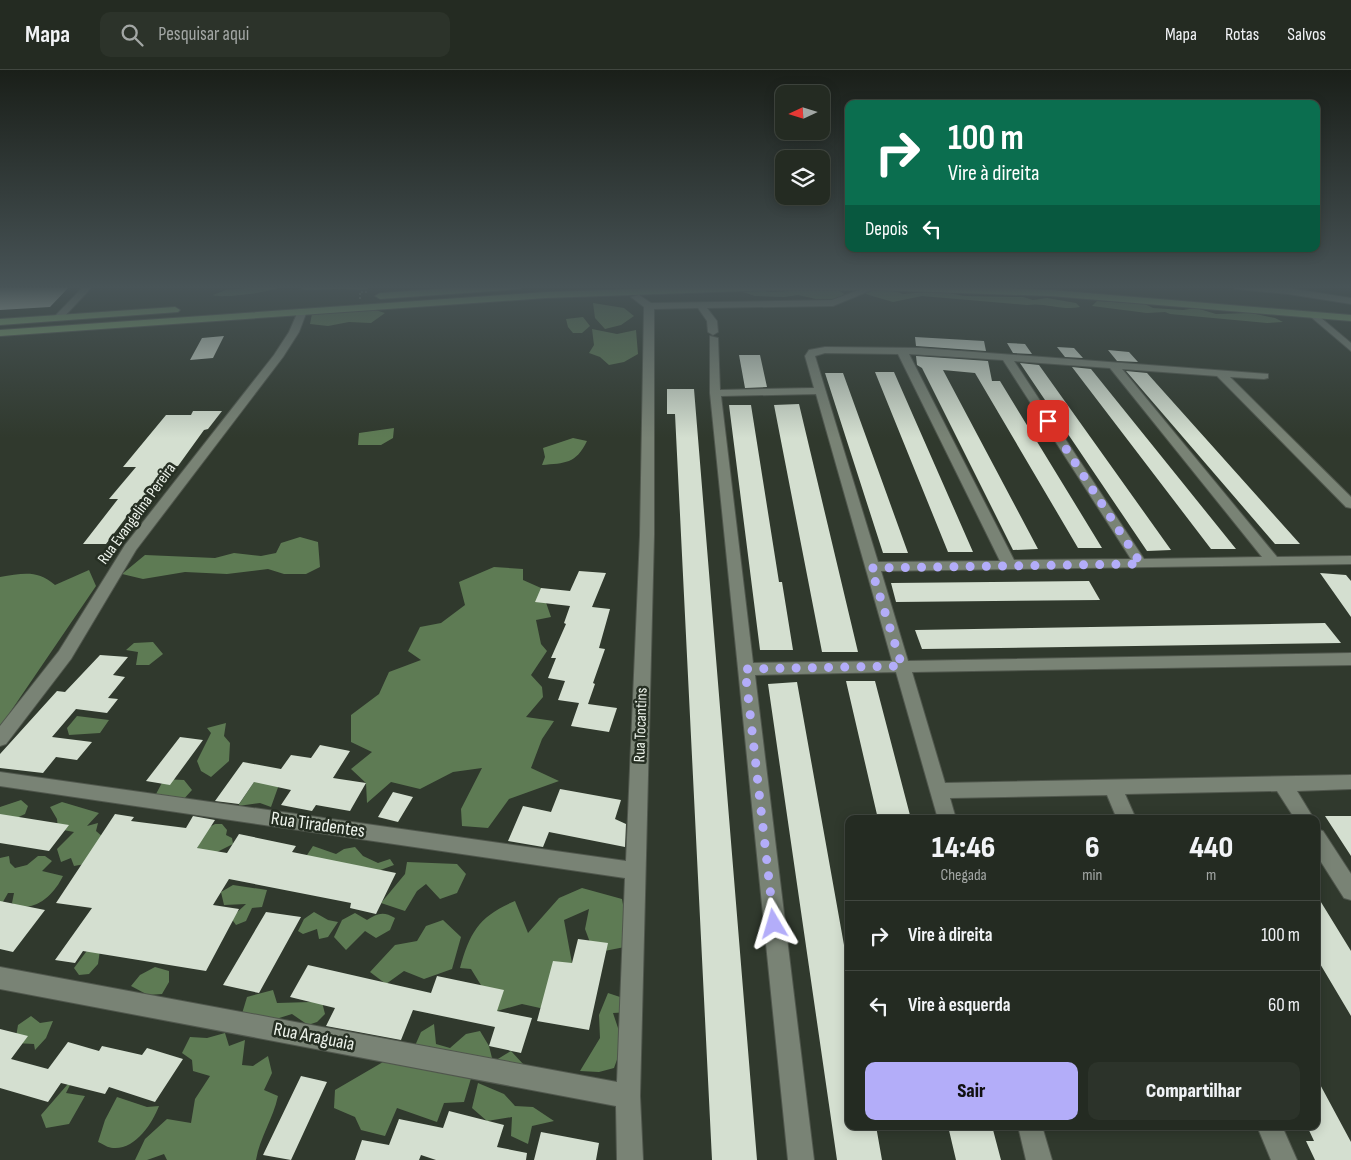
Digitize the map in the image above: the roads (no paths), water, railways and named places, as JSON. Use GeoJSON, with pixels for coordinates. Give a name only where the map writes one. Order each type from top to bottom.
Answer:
{"type":"FeatureCollection","features":[{"type":"Feature","properties":{"kind":"street","name":"Rua Evangelina Pereira"},"geometry":{"type":"LineString","coordinates":[[0,739],[65,655],[130,548],[291,337]]}},
{"type":"Feature","properties":{"kind":"street","name":"Rua Tocantins"},"geometry":{"type":"LineString","coordinates":[[630,1160],[628,1096],[648,535],[644,337]]}},
{"type":"Feature","properties":{"kind":"street"},"geometry":{"type":"LineString","coordinates":[[713,337],[715,393],[801,1160]]}},
{"type":"Feature","properties":{"kind":"street"},"geometry":{"type":"LineString","coordinates":[[1339,337],[1351,348]]}},
{"type":"Feature","properties":{"kind":"street"},"geometry":{"type":"LineString","coordinates":[[946,815],[871,568],[810,356],[813,352],[825,350],[902,350],[1264,376]]}},
{"type":"Feature","properties":{"kind":"street"},"geometry":{"type":"LineString","coordinates":[[902,350],[1010,566]]}},
{"type":"Feature","properties":{"kind":"street"},"geometry":{"type":"LineString","coordinates":[[1006,357],[1141,564]]}},
{"type":"Feature","properties":{"kind":"street"},"geometry":{"type":"LineString","coordinates":[[1113,365],[1273,561]]}},
{"type":"Feature","properties":{"kind":"street"},"geometry":{"type":"LineString","coordinates":[[1221,374],[1351,504]]}},
{"type":"Feature","properties":{"kind":"street"},"geometry":{"type":"LineString","coordinates":[[715,393],[820,390]]}},
{"type":"Feature","properties":{"kind":"street"},"geometry":{"type":"LineString","coordinates":[[871,568],[1351,560]]}},
{"type":"Feature","properties":{"kind":"street"},"geometry":{"type":"LineString","coordinates":[[745,669],[1351,658]]}},
{"type":"Feature","properties":{"kind":"street","name":"Rua Tiradentes"},"geometry":{"type":"LineString","coordinates":[[0,779],[636,871]]}},
{"type":"Feature","properties":{"kind":"street"},"geometry":{"type":"LineString","coordinates":[[940,791],[1351,782]]}},
{"type":"Feature","properties":{"kind":"street"},"geometry":{"type":"LineString","coordinates":[[1282,783],[1302,815]]}},
{"type":"Feature","properties":{"kind":"street"},"geometry":{"type":"LineString","coordinates":[[1113,788],[1125,815]]}},
{"type":"Feature","properties":{"kind":"street"},"geometry":{"type":"LineString","coordinates":[[1320,843],[1351,891]]}},
{"type":"Feature","properties":{"kind":"street","name":"Rua Araguaia"},"geometry":{"type":"LineString","coordinates":[[0,978],[628,1096]]}},
{"type":"Feature","properties":{"kind":"street"},"geometry":{"type":"LineString","coordinates":[[1031,1130],[1039,1160]]}},
{"type":"Feature","properties":{"kind":"street"},"geometry":{"type":"LineString","coordinates":[[1271,1130],[1284,1160]]}}]}
